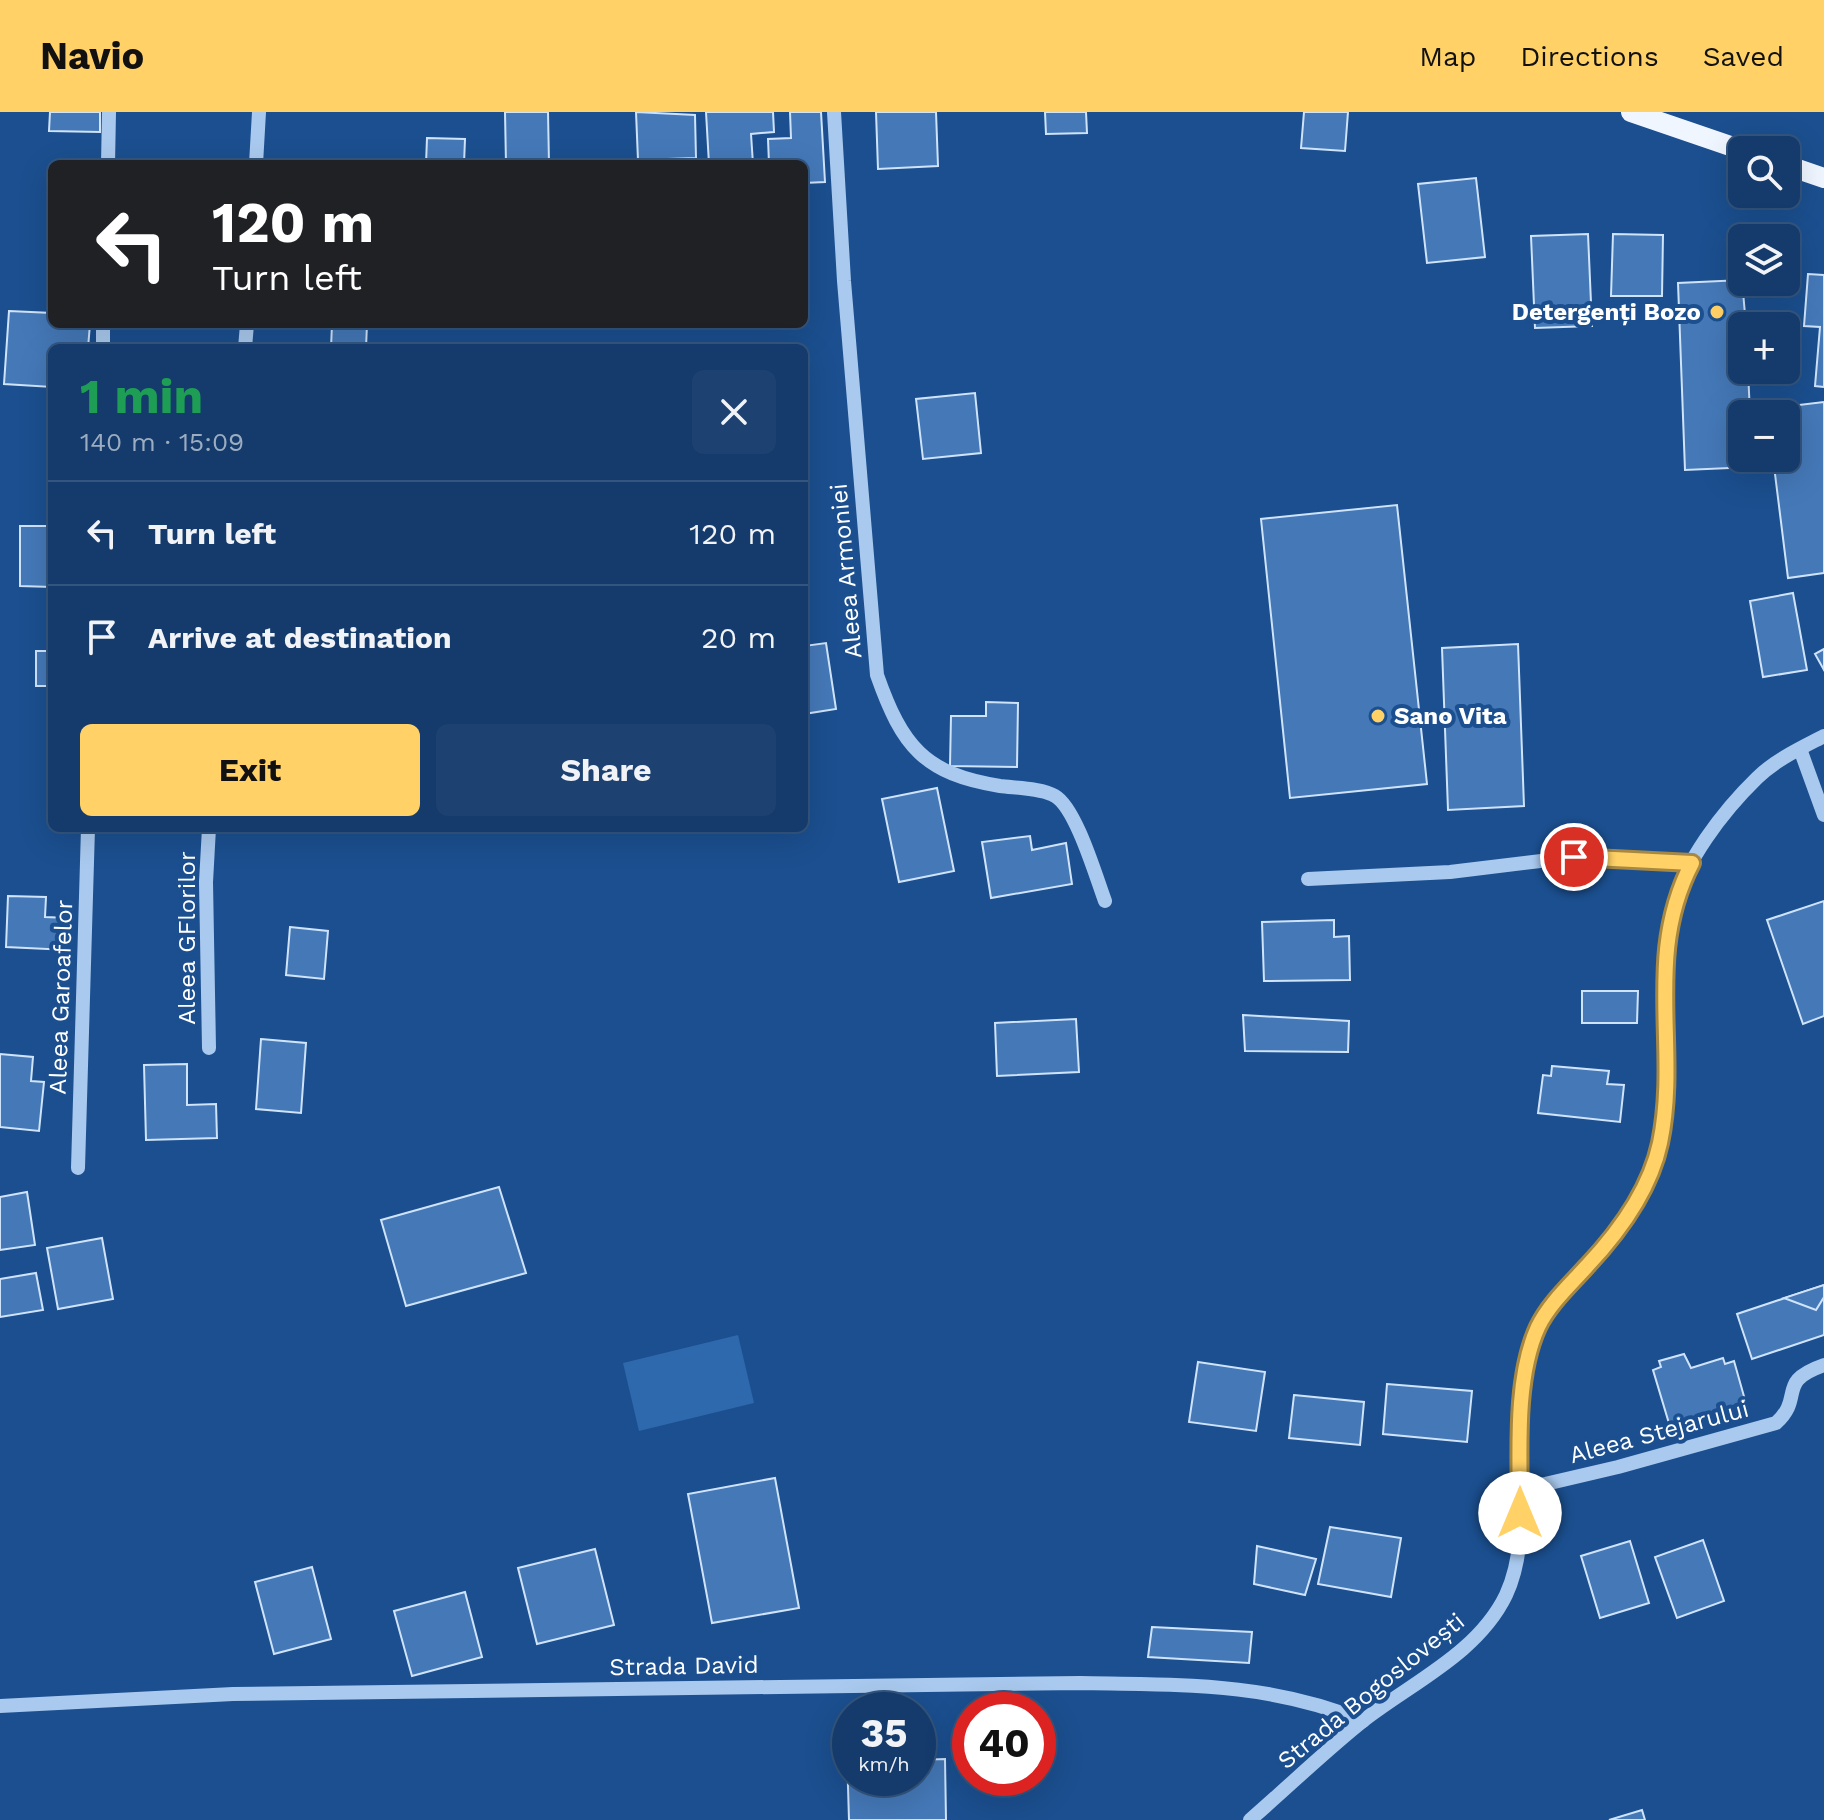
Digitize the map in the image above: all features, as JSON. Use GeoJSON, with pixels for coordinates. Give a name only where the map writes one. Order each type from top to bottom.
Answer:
{"type":"FeatureCollection","features":[{"type":"Feature","properties":{"kind":"main road"},"geometry":{"type":"LineString","coordinates":[[1631,112],[1728,145]]}},
{"type":"Feature","properties":{"kind":"main road"},"geometry":{"type":"LineString","coordinates":[[1800,170],[1824,178]]}},
{"type":"Feature","properties":{"kind":"street"},"geometry":{"type":"LineString","coordinates":[[108,160],[109,112]]}},
{"type":"Feature","properties":{"kind":"street"},"geometry":{"type":"LineString","coordinates":[[256,160],[259,112]]}},
{"type":"Feature","properties":{"kind":"street","name":"Aleea Armoniei"},"geometry":{"type":"LineString","coordinates":[[834,112],[844,281],[877,675],[892,717],[916,750],[937,769],[968,781],[1055,796],[1070,813],[1105,901]]}},
{"type":"Feature","properties":{"kind":"street","name":"Strada Bogoslovești"},"geometry":{"type":"LineString","coordinates":[[1250,1820],[1363,1721],[1462,1650],[1488,1624],[1506,1594],[1520,1536],[1520,1429],[1528,1350],[1554,1302],[1604,1249],[1635,1204],[1651,1174],[1660,1144],[1664,1116],[1666,954],[1671,911],[1692,863],[1758,777],[1824,736]]}},
{"type":"Feature","properties":{"kind":"street"},"geometry":{"type":"LineString","coordinates":[[1800,749],[1824,815]]}},
{"type":"Feature","properties":{"kind":"street","name":"Aleea Garoafelor"},"geometry":{"type":"LineString","coordinates":[[78,1168],[88,832]]}},
{"type":"Feature","properties":{"kind":"street","name":"Aleea GFlorilor"},"geometry":{"type":"LineString","coordinates":[[209,832],[206,882],[209,1048]]}},
{"type":"Feature","properties":{"kind":"street"},"geometry":{"type":"LineString","coordinates":[[1308,879],[1450,872],[1574,857],[1692,863]]}},
{"type":"Feature","properties":{"kind":"street","name":"Aleea Stejarului"},"geometry":{"type":"LineString","coordinates":[[1520,1490],[1618,1467],[1776,1423],[1789,1412],[1794,1381],[1804,1372],[1824,1365]]}},
{"type":"Feature","properties":{"kind":"street","name":"Strada David"},"geometry":{"type":"LineString","coordinates":[[0,1706],[233,1694],[1080,1683],[1202,1685],[1268,1691],[1318,1702],[1363,1721]]}},
{"type":"Feature","properties":{"kind":"shaded area"},"geometry":{"type":"Polygon","coordinates":[[[738,1335],[754,1403],[639,1431],[623,1363],[738,1335]]]}},
{"type":"Feature","properties":{"kind":"building"},"geometry":{"type":"Polygon","coordinates":[[[50,112],[100,112],[100,132],[49,131],[50,112]]]}},
{"type":"Feature","properties":{"kind":"building"},"geometry":{"type":"Polygon","coordinates":[[[505,112],[548,112],[549,160],[506,160],[505,112]]]}},
{"type":"Feature","properties":{"kind":"building"},"geometry":{"type":"Polygon","coordinates":[[[636,112],[695,115],[696,158],[638,160],[636,112]]]}},
{"type":"Feature","properties":{"kind":"building"},"geometry":{"type":"Polygon","coordinates":[[[706,112],[773,112],[774,132],[751,134],[753,160],[709,160],[706,112]]]}},
{"type":"Feature","properties":{"kind":"building"},"geometry":{"type":"Polygon","coordinates":[[[790,112],[821,112],[825,182],[808,183],[808,160],[769,160],[768,139],[791,138],[790,112]]]}},
{"type":"Feature","properties":{"kind":"building"},"geometry":{"type":"Polygon","coordinates":[[[876,112],[936,112],[938,166],[878,169],[876,112]]]}},
{"type":"Feature","properties":{"kind":"building"},"geometry":{"type":"Polygon","coordinates":[[[1045,112],[1086,112],[1087,133],[1046,134],[1045,112]]]}},
{"type":"Feature","properties":{"kind":"building"},"geometry":{"type":"Polygon","coordinates":[[[1304,112],[1348,112],[1345,151],[1301,148],[1304,112]]]}},
{"type":"Feature","properties":{"kind":"building"},"geometry":{"type":"Polygon","coordinates":[[[427,138],[465,139],[464,160],[426,160],[427,138]]]}},
{"type":"Feature","properties":{"kind":"building"},"geometry":{"type":"Polygon","coordinates":[[[1476,178],[1485,257],[1427,263],[1418,184],[1476,178]]]}},
{"type":"Feature","properties":{"kind":"building"},"geometry":{"type":"Polygon","coordinates":[[[1588,234],[1592,326],[1535,328],[1531,236],[1588,234]]]}},
{"type":"Feature","properties":{"kind":"building"},"geometry":{"type":"Polygon","coordinates":[[[1613,234],[1663,235],[1662,296],[1611,296],[1613,234]]]}},
{"type":"Feature","properties":{"kind":"building"},"geometry":{"type":"Polygon","coordinates":[[[1808,274],[1824,275],[1824,387],[1815,386],[1820,327],[1804,326],[1808,274]]]}},
{"type":"Feature","properties":{"kind":"building"},"geometry":{"type":"Polygon","coordinates":[[[1728,281],[1728,296],[1743,296],[1745,312],[1728,312],[1728,384],[1749,384],[1749,400],[1728,400],[1728,468],[1685,470],[1678,283],[1728,281]]]}},
{"type":"Feature","properties":{"kind":"building"},"geometry":{"type":"Polygon","coordinates":[[[9,311],[48,313],[48,328],[90,328],[88,344],[48,344],[48,387],[4,384],[9,311]]]}},
{"type":"Feature","properties":{"kind":"building"},"geometry":{"type":"Polygon","coordinates":[[[332,328],[367,328],[366,344],[331,344],[332,328]]]}},
{"type":"Feature","properties":{"kind":"building"},"geometry":{"type":"Polygon","coordinates":[[[975,393],[981,453],[923,459],[916,399],[975,393]]]}},
{"type":"Feature","properties":{"kind":"building"},"geometry":{"type":"Polygon","coordinates":[[[1824,402],[1824,573],[1788,578],[1775,472],[1800,472],[1800,405],[1824,402]]]}},
{"type":"Feature","properties":{"kind":"building"},"geometry":{"type":"Polygon","coordinates":[[[1397,505],[1427,784],[1290,798],[1261,519],[1397,505]]]}},
{"type":"Feature","properties":{"kind":"building"},"geometry":{"type":"Polygon","coordinates":[[[20,526],[48,526],[48,587],[20,586],[20,526]]]}},
{"type":"Feature","properties":{"kind":"building"},"geometry":{"type":"Polygon","coordinates":[[[1793,593],[1807,670],[1763,677],[1750,601],[1793,593]]]}},
{"type":"Feature","properties":{"kind":"building"},"geometry":{"type":"Polygon","coordinates":[[[826,643],[836,709],[808,713],[808,645],[826,643]]]}},
{"type":"Feature","properties":{"kind":"building"},"geometry":{"type":"Polygon","coordinates":[[[1518,644],[1524,806],[1448,810],[1442,648],[1518,644]]]}},
{"type":"Feature","properties":{"kind":"building"},"geometry":{"type":"Polygon","coordinates":[[[1824,649],[1824,670],[1815,654],[1824,649]]]}},
{"type":"Feature","properties":{"kind":"building"},"geometry":{"type":"Polygon","coordinates":[[[36,651],[48,651],[48,686],[36,686],[36,651]]]}},
{"type":"Feature","properties":{"kind":"building"},"geometry":{"type":"Polygon","coordinates":[[[986,702],[1018,703],[1017,767],[950,766],[951,716],[986,716],[986,702]]]}},
{"type":"Feature","properties":{"kind":"building"},"geometry":{"type":"Polygon","coordinates":[[[937,788],[954,871],[899,882],[882,799],[937,788]]]}},
{"type":"Feature","properties":{"kind":"building"},"geometry":{"type":"Polygon","coordinates":[[[1030,836],[1032,850],[1066,843],[1072,884],[991,898],[982,842],[1030,836]]]}},
{"type":"Feature","properties":{"kind":"building"},"geometry":{"type":"Polygon","coordinates":[[[8,896],[46,897],[45,917],[69,918],[68,950],[6,947],[8,896]]]}},
{"type":"Feature","properties":{"kind":"building"},"geometry":{"type":"Polygon","coordinates":[[[1824,901],[1824,1016],[1803,1024],[1767,920],[1824,901]]]}},
{"type":"Feature","properties":{"kind":"building"},"geometry":{"type":"Polygon","coordinates":[[[1334,920],[1334,937],[1349,936],[1350,980],[1264,981],[1262,922],[1334,920]]]}},
{"type":"Feature","properties":{"kind":"building"},"geometry":{"type":"Polygon","coordinates":[[[290,927],[328,931],[324,979],[286,975],[290,927]]]}},
{"type":"Feature","properties":{"kind":"building"},"geometry":{"type":"Polygon","coordinates":[[[1582,991],[1638,991],[1637,1023],[1582,1023],[1582,991]]]}},
{"type":"Feature","properties":{"kind":"building"},"geometry":{"type":"Polygon","coordinates":[[[1243,1015],[1349,1021],[1348,1052],[1245,1051],[1243,1015]]]}},
{"type":"Feature","properties":{"kind":"building"},"geometry":{"type":"Polygon","coordinates":[[[1076,1019],[1079,1072],[997,1076],[995,1023],[1076,1019]]]}},
{"type":"Feature","properties":{"kind":"building"},"geometry":{"type":"Polygon","coordinates":[[[261,1039],[306,1043],[301,1113],[256,1109],[261,1039]]]}},
{"type":"Feature","properties":{"kind":"building"},"geometry":{"type":"Polygon","coordinates":[[[0,1054],[33,1057],[31,1081],[44,1082],[39,1131],[0,1127],[0,1054]]]}},
{"type":"Feature","properties":{"kind":"building"},"geometry":{"type":"Polygon","coordinates":[[[187,1064],[187,1105],[216,1104],[217,1138],[146,1140],[144,1065],[187,1064]]]}},
{"type":"Feature","properties":{"kind":"building"},"geometry":{"type":"Polygon","coordinates":[[[1552,1066],[1609,1071],[1607,1084],[1624,1085],[1620,1122],[1538,1113],[1543,1075],[1551,1076],[1552,1066]]]}},
{"type":"Feature","properties":{"kind":"building"},"geometry":{"type":"Polygon","coordinates":[[[499,1187],[526,1273],[406,1306],[381,1220],[499,1187]]]}},
{"type":"Feature","properties":{"kind":"building"},"geometry":{"type":"Polygon","coordinates":[[[27,1192],[35,1245],[0,1250],[0,1197],[27,1192]]]}},
{"type":"Feature","properties":{"kind":"building"},"geometry":{"type":"Polygon","coordinates":[[[102,1238],[113,1299],[58,1309],[47,1248],[102,1238]]]}},
{"type":"Feature","properties":{"kind":"building"},"geometry":{"type":"Polygon","coordinates":[[[36,1273],[43,1310],[0,1317],[0,1279],[36,1273]]]}},
{"type":"Feature","properties":{"kind":"building"},"geometry":{"type":"Polygon","coordinates":[[[1824,1285],[1824,1335],[1752,1359],[1737,1314],[1824,1285]]]}},
{"type":"Feature","properties":{"kind":"building"},"geometry":{"type":"Polygon","coordinates":[[[1824,1285],[1824,1297],[1816,1310],[1784,1298],[1824,1285]]]}},
{"type":"Feature","properties":{"kind":"building"},"geometry":{"type":"Polygon","coordinates":[[[1684,1354],[1691,1368],[1723,1358],[1725,1364],[1734,1361],[1747,1407],[1671,1430],[1653,1370],[1661,1367],[1659,1361],[1684,1354]]]}},
{"type":"Feature","properties":{"kind":"building"},"geometry":{"type":"Polygon","coordinates":[[[1198,1362],[1265,1372],[1256,1431],[1189,1422],[1198,1362]]]}},
{"type":"Feature","properties":{"kind":"building"},"geometry":{"type":"Polygon","coordinates":[[[1387,1384],[1472,1391],[1467,1442],[1383,1434],[1387,1384]]]}},
{"type":"Feature","properties":{"kind":"building"},"geometry":{"type":"Polygon","coordinates":[[[1294,1395],[1364,1402],[1360,1445],[1289,1438],[1294,1395]]]}},
{"type":"Feature","properties":{"kind":"building"},"geometry":{"type":"Polygon","coordinates":[[[775,1478],[799,1608],[712,1623],[688,1494],[775,1478]]]}},
{"type":"Feature","properties":{"kind":"building"},"geometry":{"type":"Polygon","coordinates":[[[1330,1527],[1401,1538],[1391,1597],[1318,1584],[1330,1527]]]}},
{"type":"Feature","properties":{"kind":"building"},"geometry":{"type":"Polygon","coordinates":[[[1703,1540],[1724,1601],[1677,1618],[1655,1557],[1703,1540]]]}},
{"type":"Feature","properties":{"kind":"building"},"geometry":{"type":"Polygon","coordinates":[[[1630,1541],[1649,1603],[1600,1618],[1581,1556],[1630,1541]]]}},
{"type":"Feature","properties":{"kind":"building"},"geometry":{"type":"Polygon","coordinates":[[[1257,1546],[1316,1559],[1305,1595],[1254,1584],[1257,1546]]]}},
{"type":"Feature","properties":{"kind":"building"},"geometry":{"type":"Polygon","coordinates":[[[595,1549],[614,1625],[537,1644],[518,1568],[595,1549]]]}},
{"type":"Feature","properties":{"kind":"building"},"geometry":{"type":"Polygon","coordinates":[[[312,1567],[331,1639],[274,1654],[255,1582],[312,1567]]]}},
{"type":"Feature","properties":{"kind":"building"},"geometry":{"type":"Polygon","coordinates":[[[465,1592],[482,1657],[412,1676],[394,1611],[465,1592]]]}},
{"type":"Feature","properties":{"kind":"building"},"geometry":{"type":"Polygon","coordinates":[[[1152,1627],[1252,1632],[1249,1663],[1148,1657],[1152,1627]]]}},
{"type":"Feature","properties":{"kind":"building"},"geometry":{"type":"Polygon","coordinates":[[[936,1759],[945,1759],[946,1820],[849,1820],[848,1796],[936,1796],[936,1759]]]}},
{"type":"Feature","properties":{"kind":"building"},"geometry":{"type":"Polygon","coordinates":[[[1642,1810],[1645,1820],[1609,1820],[1642,1810]]]}},
{"type":"Feature","properties":{"kind":"place","name":"Detergenți Bozo"},"geometry":{"type":"Point","coordinates":[1717,312]}},
{"type":"Feature","properties":{"kind":"place","name":"Sano Vita"},"geometry":{"type":"Point","coordinates":[1378,716]}},
{"type":"Feature","properties":{"kind":"route"},"geometry":{"type":"LineString","coordinates":[[1520,1513],[1520,1429],[1528,1350],[1539,1324],[1554,1302],[1604,1249],[1635,1204],[1651,1174],[1660,1144],[1664,1116],[1664,969],[1671,911],[1692,863],[1658,864],[1574,857]]}}]}
